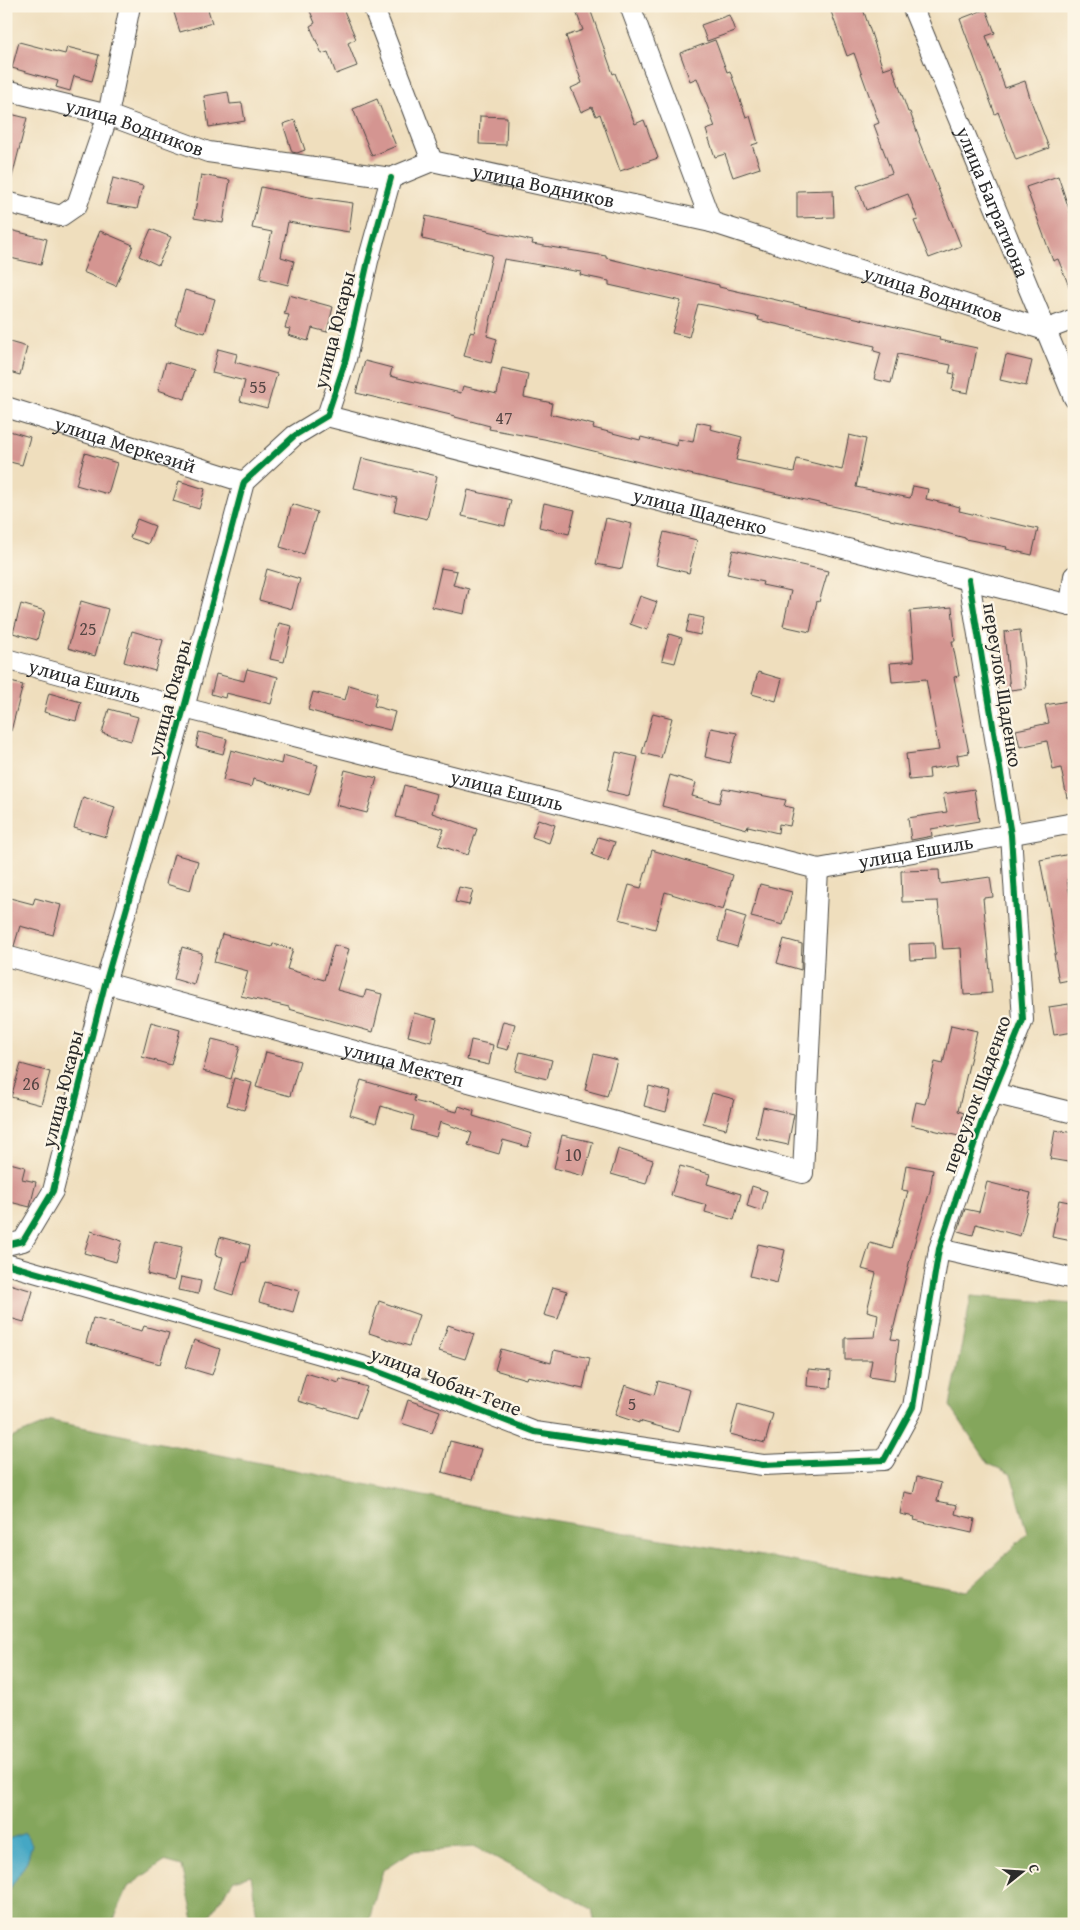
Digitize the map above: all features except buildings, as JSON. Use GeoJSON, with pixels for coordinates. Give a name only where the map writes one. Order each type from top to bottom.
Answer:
{"type":"FeatureCollection","features":[{"type":"Feature","properties":{"kind":"street"},"geometry":{"type":"LineString","coordinates":[[6,202],[61,216],[77,205],[108,115],[130,6]]}},
{"type":"Feature","properties":{"kind":"street"},"geometry":{"type":"LineString","coordinates":[[373,6],[432,161],[391,178]]}},
{"type":"Feature","properties":{"kind":"street"},"geometry":{"type":"LineString","coordinates":[[630,6],[711,222]]}},
{"type":"Feature","properties":{"kind":"street","name":"улица Багратиона"},"geometry":{"type":"LineString","coordinates":[[912,6],[1074,398]]}},
{"type":"Feature","properties":{"kind":"street","name":"улица Водников"},"geometry":{"type":"LineString","coordinates":[[6,90],[108,115],[208,152],[391,178]]}},
{"type":"Feature","properties":{"kind":"street","name":"улица Водников"},"geometry":{"type":"LineString","coordinates":[[432,161],[711,222],[1045,330]]}},
{"type":"Feature","properties":{"kind":"street","name":"улица Юкары"},"geometry":{"type":"LineString","coordinates":[[6,1245],[23,1241],[53,1191],[105,984],[184,708],[244,482],[294,436],[327,416],[346,359],[368,261],[391,178]]}},
{"type":"Feature","properties":{"kind":"street"},"geometry":{"type":"LineString","coordinates":[[1045,330],[1074,319]]}},
{"type":"Feature","properties":{"kind":"street","name":"улица Меркезий"},"geometry":{"type":"LineString","coordinates":[[6,407],[244,482]]}},
{"type":"Feature","properties":{"kind":"street","name":"улица Щаденко"},"geometry":{"type":"LineString","coordinates":[[327,416],[969,580],[1072,604]]}},
{"type":"Feature","properties":{"kind":"street"},"geometry":{"type":"LineString","coordinates":[[1072,604],[1074,576]]}},
{"type":"Feature","properties":{"kind":"street","name":"переулок Щаденко"},"geometry":{"type":"LineString","coordinates":[[884,1460],[913,1407],[939,1249],[983,1118],[1023,1020],[1011,835],[969,580]]}},
{"type":"Feature","properties":{"kind":"street","name":"улица Ешиль"},"geometry":{"type":"LineString","coordinates":[[6,659],[184,708],[818,869],[1074,823]]}},
{"type":"Feature","properties":{"kind":"street","name":"улица Мектеп"},"geometry":{"type":"LineString","coordinates":[[6,956],[803,1174],[818,869]]}},
{"type":"Feature","properties":{"kind":"street"},"geometry":{"type":"LineString","coordinates":[[993,1093],[1074,1113]]}},
{"type":"Feature","properties":{"kind":"street"},"geometry":{"type":"LineString","coordinates":[[939,1249],[1074,1279]]}},
{"type":"Feature","properties":{"kind":"street","name":"улица Чобан-Тепе"},"geometry":{"type":"LineString","coordinates":[[6,1264],[366,1367],[535,1432],[763,1465],[884,1460]]}},
{"type":"Feature","properties":{"kind":"green space"},"geometry":{"type":"Polygon","coordinates":[[[971,1296],[1074,1304],[1074,1924],[595,1924],[592,1909],[476,1847],[412,1851],[383,1870],[368,1924],[258,1924],[251,1875],[234,1880],[204,1924],[195,1924],[182,1866],[164,1861],[128,1887],[112,1924],[6,1924],[6,1440],[52,1421],[493,1510],[966,1591],[1028,1533],[1011,1474],[989,1464],[950,1406],[971,1296]]]}},
{"type":"Feature","properties":{"kind":"water"},"geometry":{"type":"Polygon","coordinates":[[[25,1833],[32,1844],[27,1862],[6,1895],[6,1840],[25,1833]]]}},
{"type":"Feature","properties":{"kind":"cycle path"},"geometry":{"type":"LineString","coordinates":[[6,1245],[23,1241],[53,1191],[105,984],[184,708],[244,482],[294,436],[327,416],[346,359],[368,261],[391,178]]}},
{"type":"Feature","properties":{"kind":"cycle path"},"geometry":{"type":"LineString","coordinates":[[6,1264],[366,1367],[535,1432],[763,1465],[884,1460],[913,1407],[939,1249],[983,1118],[1023,1020],[1011,835],[969,580]]}}]}
